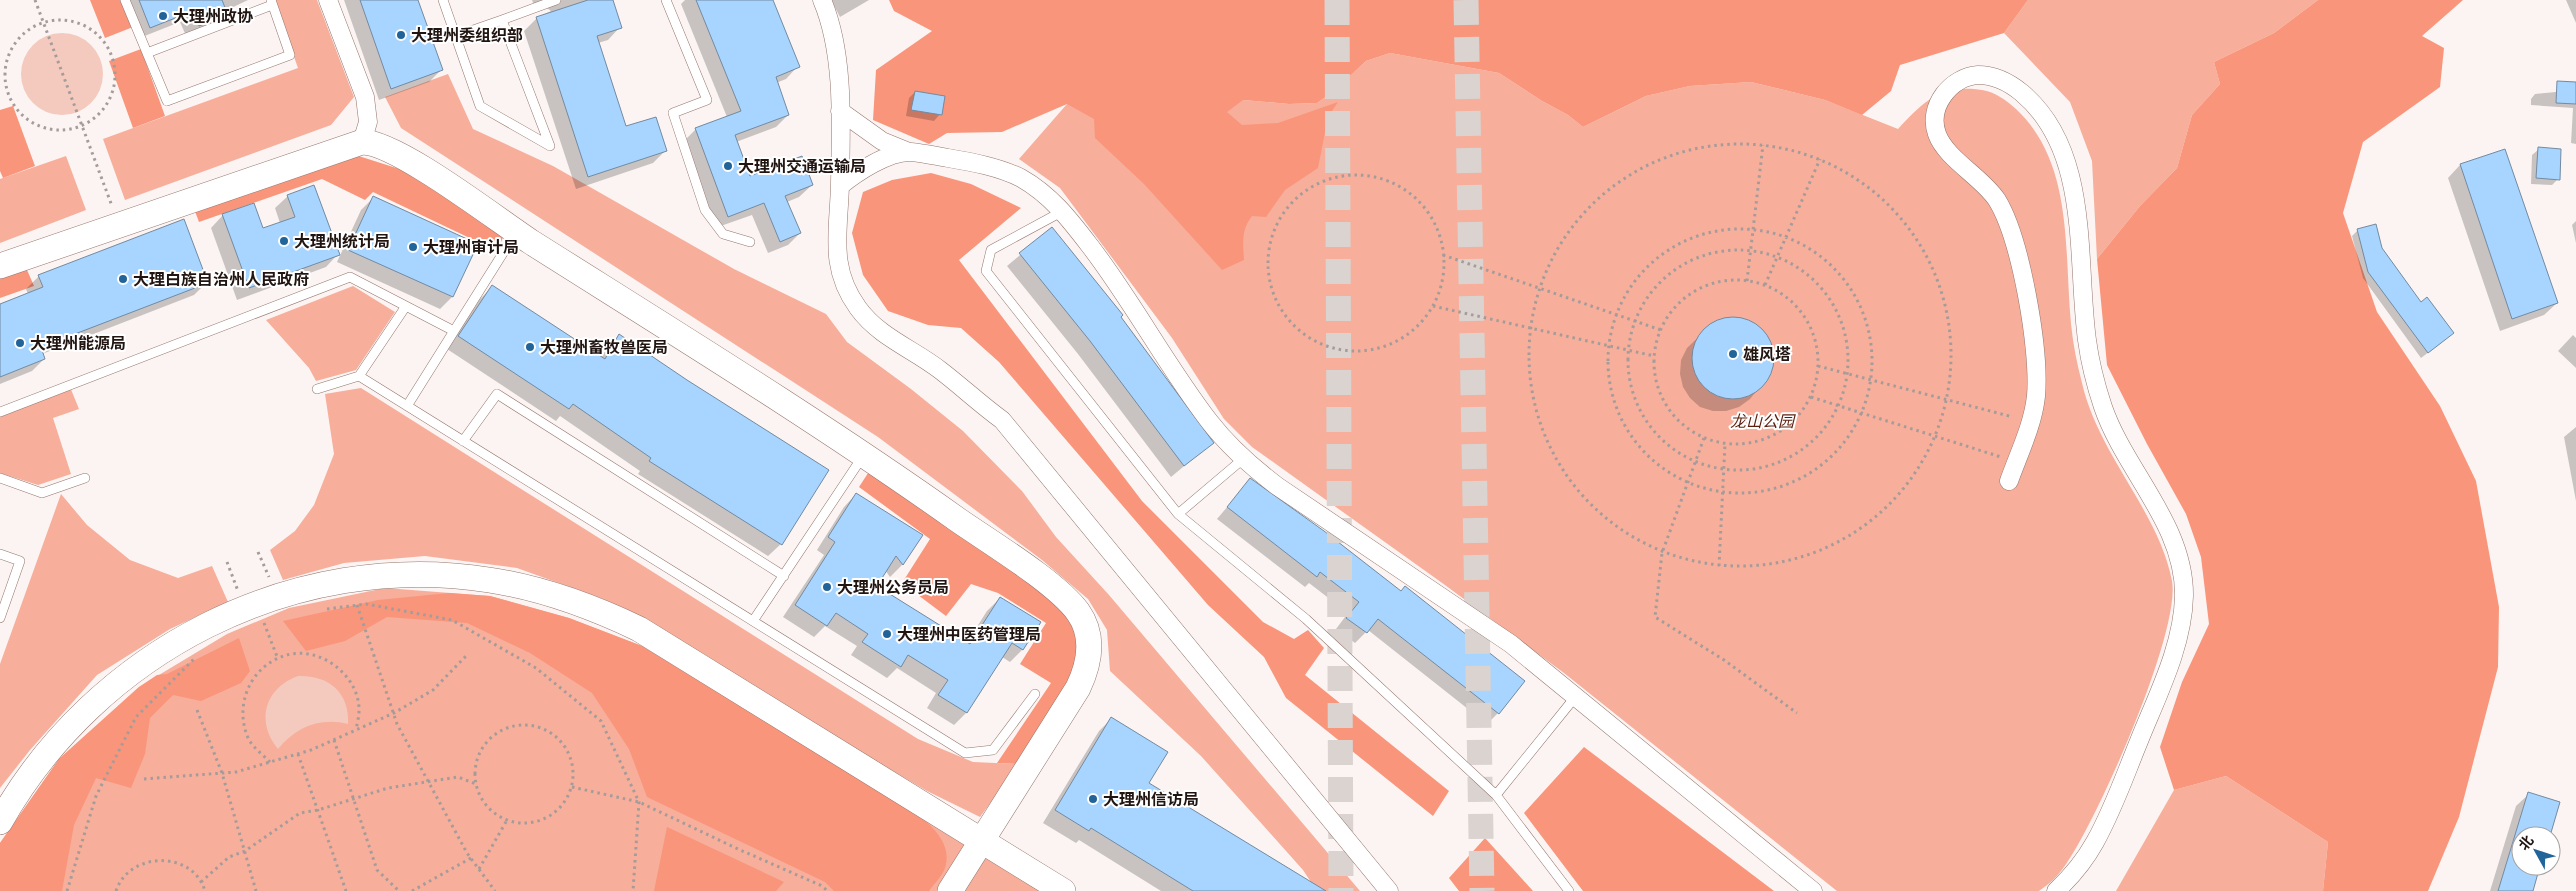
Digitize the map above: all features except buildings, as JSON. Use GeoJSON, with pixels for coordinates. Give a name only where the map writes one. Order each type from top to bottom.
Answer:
{"type":"FeatureCollection","features":[{"type":"Feature","properties":{"kind":"street"},"geometry":{"type":"LineString","coordinates":[[328,0],[368,112],[362,142]]}},
{"type":"Feature","properties":{"kind":"street"},"geometry":{"type":"LineString","coordinates":[[822,0],[833,41],[840,110],[840,186],[837,257],[841,278],[859,310],[892,339],[940,370],[1002,420],[1389,891]]}},
{"type":"Feature","properties":{"kind":"street"},"geometry":{"type":"LineString","coordinates":[[2009,481],[2031,422],[2036,395],[2036,361],[2024,283],[2005,218],[1996,199],[1944,146],[1936,133],[1935,118],[1940,101],[1953,84],[1964,78],[1989,76],[2015,87],[2045,116],[2058,138],[2068,166],[2076,216],[2087,338],[2098,388],[2114,432],[2167,528],[2175,550],[2183,584],[2182,613],[2166,673],[2108,817],[2082,863],[2056,891]]}},
{"type":"Feature","properties":{"kind":"street"},"geometry":{"type":"LineString","coordinates":[[840,110],[876,137],[909,152],[965,161],[1006,171],[1035,187],[1063,211],[1120,286],[1210,422],[1243,459],[1277,486],[1511,644],[1813,891]]}},
{"type":"Feature","properties":{"kind":"street"},"geometry":{"type":"LineString","coordinates":[[0,266],[362,142],[373,142],[393,150],[516,232],[865,454],[1046,582],[1078,612],[1088,636],[1089,656],[1086,671],[1078,688],[950,891]]}},
{"type":"Feature","properties":{"kind":"street"},"geometry":{"type":"LineString","coordinates":[[840,186],[856,173],[878,161],[909,152]]}},
{"type":"Feature","properties":{"kind":"street"},"geometry":{"type":"LineString","coordinates":[[0,822],[33,769],[58,738],[116,683],[182,638],[255,619],[274,608],[330,583],[410,574],[489,580],[566,598],[603,612],[648,634],[1063,891]]}},
{"type":"Feature","properties":{"kind":"lane"},"geometry":{"type":"LineString","coordinates":[[125,0],[166,101],[290,55],[271,2],[147,53]]}},
{"type":"Feature","properties":{"kind":"lane"},"geometry":{"type":"LineString","coordinates":[[443,0],[480,106],[550,146],[502,20]]}},
{"type":"Feature","properties":{"kind":"lane"},"geometry":{"type":"LineString","coordinates":[[456,36],[556,0]]}},
{"type":"Feature","properties":{"kind":"lane"},"geometry":{"type":"LineString","coordinates":[[666,0],[707,100],[673,113],[705,210],[723,234],[750,242]]}},
{"type":"Feature","properties":{"kind":"lane"},"geometry":{"type":"LineString","coordinates":[[1063,211],[991,250],[986,271],[1178,514],[1306,619],[1496,795],[1569,891]]}},
{"type":"Feature","properties":{"kind":"lane"},"geometry":{"type":"LineString","coordinates":[[407,406],[516,232]]}},
{"type":"Feature","properties":{"kind":"lane"},"geometry":{"type":"LineString","coordinates":[[0,412],[350,277],[454,331]]}},
{"type":"Feature","properties":{"kind":"lane"},"geometry":{"type":"LineString","coordinates":[[317,389],[359,376],[406,306]]}},
{"type":"Feature","properties":{"kind":"lane"},"geometry":{"type":"LineString","coordinates":[[359,376],[966,754],[993,750],[1035,694]]}},
{"type":"Feature","properties":{"kind":"lane"},"geometry":{"type":"LineString","coordinates":[[463,441],[497,394],[784,576]]}},
{"type":"Feature","properties":{"kind":"lane"},"geometry":{"type":"LineString","coordinates":[[753,621],[865,454]]}},
{"type":"Feature","properties":{"kind":"lane"},"geometry":{"type":"LineString","coordinates":[[1178,514],[1243,459]]}},
{"type":"Feature","properties":{"kind":"lane"},"geometry":{"type":"LineString","coordinates":[[0,478],[42,493],[85,478]]}},
{"type":"Feature","properties":{"kind":"lane"},"geometry":{"type":"LineString","coordinates":[[0,554],[20,561],[0,618]]}},
{"type":"Feature","properties":{"kind":"lane"},"geometry":{"type":"LineString","coordinates":[[1496,795],[1576,696]]}},
{"type":"Feature","properties":{"kind":"path"},"geometry":{"type":"LineString","coordinates":[[35,0],[109,199]]}},
{"type":"Feature","properties":{"kind":"path"},"geometry":{"type":"LineString","coordinates":[[55,20],[74,22],[91,29],[105,43],[113,60],[115,79],[111,98],[100,113],[82,126],[70,130],[52,130],[35,125],[21,115],[10,101],[5,84],[6,66],[11,50],[22,36],[44,22],[55,20]]}},
{"type":"Feature","properties":{"kind":"path"},"geometry":{"type":"LineString","coordinates":[[1724,144],[1763,145],[1784,148],[1820,159],[1841,168],[1889,204],[1909,227],[1925,252],[1938,279],[1948,316],[1951,338],[1951,368],[1947,400],[1935,436],[1910,480],[1891,504],[1868,524],[1843,540],[1815,553],[1786,562],[1756,567],[1696,563],[1662,553],[1614,526],[1591,507],[1572,484],[1555,459],[1542,432],[1534,403],[1529,373],[1531,328],[1540,288],[1554,256],[1590,207],[1612,187],[1638,171],[1665,158],[1694,149],[1724,144]]}},
{"type":"Feature","properties":{"kind":"path"},"geometry":{"type":"LineString","coordinates":[[1747,281],[1763,145]]}},
{"type":"Feature","properties":{"kind":"path"},"geometry":{"type":"LineString","coordinates":[[1765,285],[1820,159]]}},
{"type":"Feature","properties":{"kind":"path"},"geometry":{"type":"LineString","coordinates":[[1358,174],[1388,180],[1414,195],[1433,218],[1443,247],[1443,277],[1433,306],[1414,330],[1390,344],[1362,351],[1334,349],[1308,338],[1287,319],[1273,295],[1267,267],[1270,239],[1282,214],[1301,193],[1328,178],[1358,174]]}},
{"type":"Feature","properties":{"kind":"path"},"geometry":{"type":"LineString","coordinates":[[1754,228],[1787,236],[1819,254],[1845,278],[1863,309],[1872,344],[1872,380],[1863,414],[1839,449],[1813,472],[1783,487],[1749,494],[1723,494],[1687,484],[1648,456],[1626,430],[1613,399],[1607,346],[1616,314],[1634,282],[1658,257],[1688,239],[1721,229],[1754,228]]}},
{"type":"Feature","properties":{"kind":"path"},"geometry":{"type":"LineString","coordinates":[[1725,250],[1751,250],[1778,256],[1804,270],[1825,290],[1840,316],[1848,344],[1849,374],[1840,406],[1826,429],[1805,449],[1780,463],[1752,471],[1724,470],[1695,462],[1669,447],[1650,428],[1636,404],[1631,386],[1628,350],[1635,321],[1650,294],[1671,273],[1696,258],[1725,250]]}},
{"type":"Feature","properties":{"kind":"path"},"geometry":{"type":"LineString","coordinates":[[1443,255],[1661,330]]}},
{"type":"Feature","properties":{"kind":"path"},"geometry":{"type":"LineString","coordinates":[[1726,281],[1747,281],[1765,285],[1784,295],[1799,309],[1810,326],[1816,345],[1818,366],[1811,397],[1800,415],[1784,429],[1766,439],[1746,444],[1725,444],[1704,438],[1682,425],[1665,405],[1656,382],[1654,356],[1661,330],[1672,311],[1693,293],[1705,286],[1726,281]]}},
{"type":"Feature","properties":{"kind":"path"},"geometry":{"type":"LineString","coordinates":[[1433,306],[1654,356]]}},
{"type":"Feature","properties":{"kind":"path"},"geometry":{"type":"LineString","coordinates":[[1818,366],[2031,422]]}},
{"type":"Feature","properties":{"kind":"path"},"geometry":{"type":"LineString","coordinates":[[1811,397],[2016,462]]}},
{"type":"Feature","properties":{"kind":"path"},"geometry":{"type":"LineString","coordinates":[[1704,438],[1662,553],[1655,617],[1724,660],[1797,713]]}},
{"type":"Feature","properties":{"kind":"path"},"geometry":{"type":"LineString","coordinates":[[1719,566],[1725,444]]}},
{"type":"Feature","properties":{"kind":"path"},"geometry":{"type":"LineString","coordinates":[[255,619],[274,608],[258,552]]}},
{"type":"Feature","properties":{"kind":"path"},"geometry":{"type":"LineString","coordinates":[[227,562],[255,619],[278,659]]}},
{"type":"Feature","properties":{"kind":"path"},"geometry":{"type":"LineString","coordinates":[[318,610],[366,604],[452,620],[536,668],[601,721],[639,802],[633,891]]}},
{"type":"Feature","properties":{"kind":"path"},"geometry":{"type":"LineString","coordinates":[[357,605],[394,713],[429,783],[471,858],[495,891]]}},
{"type":"Feature","properties":{"kind":"path"},"geometry":{"type":"LineString","coordinates":[[270,762],[250,742],[243,724],[242,705],[248,687],[259,671],[278,659],[292,654],[312,655],[330,662],[345,674],[355,691],[359,710],[356,730]]}},
{"type":"Feature","properties":{"kind":"path"},"geometry":{"type":"LineString","coordinates":[[68,891],[96,796],[136,717],[199,655]]}},
{"type":"Feature","properties":{"kind":"path"},"geometry":{"type":"LineString","coordinates":[[144,779],[236,772],[298,754],[394,713],[433,690],[467,656]]}},
{"type":"Feature","properties":{"kind":"path"},"geometry":{"type":"LineString","coordinates":[[197,710],[222,773],[256,891]]}},
{"type":"Feature","properties":{"kind":"path"},"geometry":{"type":"LineString","coordinates":[[519,725],[543,728],[562,742],[570,755],[573,771],[572,787],[565,801],[554,813],[539,821],[523,823],[506,820],[492,812],[482,799],[476,784],[475,767],[480,752],[490,738],[504,729],[519,725]]}},
{"type":"Feature","properties":{"kind":"path"},"geometry":{"type":"LineString","coordinates":[[334,740],[377,870],[399,891]]}},
{"type":"Feature","properties":{"kind":"path"},"geometry":{"type":"LineString","coordinates":[[298,754],[346,891]]}},
{"type":"Feature","properties":{"kind":"path"},"geometry":{"type":"LineString","coordinates":[[200,882],[229,857],[245,851],[300,813],[318,810],[353,797],[388,788],[458,777],[476,784]]}},
{"type":"Feature","properties":{"kind":"path"},"geometry":{"type":"LineString","coordinates":[[572,787],[639,802],[738,850],[820,885],[828,891]]}},
{"type":"Feature","properties":{"kind":"path"},"geometry":{"type":"LineString","coordinates":[[479,869],[506,820]]}},
{"type":"Feature","properties":{"kind":"path"},"geometry":{"type":"LineString","coordinates":[[412,891],[471,858]]}},
{"type":"Feature","properties":{"kind":"path"},"geometry":{"type":"LineString","coordinates":[[116,891],[127,873],[140,864],[154,860],[169,861],[184,866],[196,875],[205,891]]}},
{"type":"Feature","properties":{"kind":"green space"},"geometry":{"type":"Polygon","coordinates":[[[274,0],[317,0],[354,97],[331,125],[125,200],[103,139],[298,68],[274,0]]]}},
{"type":"Feature","properties":{"kind":"green space"},"geometry":{"type":"Polygon","coordinates":[[[2028,0],[2318,0],[2274,33],[2214,62],[2220,84],[2192,115],[2177,168],[2140,206],[2097,259],[2092,161],[2070,102],[2004,33],[2028,0]]]}},
{"type":"Feature","properties":{"kind":"green space","name":"龙山公园"},"geometry":{"type":"Polygon","coordinates":[[[1390,53],[1499,73],[1542,101],[1568,115],[1583,127],[1646,96],[1690,86],[1751,82],[1825,100],[1898,129],[1916,110],[1944,92],[1968,89],[1982,90],[1996,95],[2016,109],[2035,131],[2048,155],[2057,182],[2063,210],[2075,354],[2090,409],[2114,459],[2155,531],[2172,581],[2171,606],[2163,641],[2150,682],[2115,771],[2078,844],[2062,870],[2046,886],[2039,891],[1837,891],[1564,673],[1252,447],[1224,419],[1172,338],[1060,188],[1019,159],[1067,104],[1243,100],[1289,104],[1317,103],[1334,91],[1366,61],[1390,53]]]}},
{"type":"Feature","properties":{"kind":"green space"},"geometry":{"type":"Polygon","coordinates":[[[448,74],[473,129],[553,166],[734,269],[826,314],[847,342],[911,389],[963,431],[1022,491],[1056,537],[1109,595],[1360,891],[1317,891],[1303,870],[1201,756],[1110,671],[1107,630],[1088,599],[1042,560],[878,437],[401,128],[385,97],[448,74]]]}},
{"type":"Feature","properties":{"kind":"green space"},"geometry":{"type":"Polygon","coordinates":[[[66,156],[86,210],[0,243],[0,179],[66,156]]]}},
{"type":"Feature","properties":{"kind":"green space"},"geometry":{"type":"Polygon","coordinates":[[[353,286],[395,312],[356,370],[316,381],[309,368],[266,320],[353,286]]]}},
{"type":"Feature","properties":{"kind":"green space"},"geometry":{"type":"Polygon","coordinates":[[[70,387],[79,409],[53,418],[71,474],[38,485],[0,473],[0,417],[70,387]]]}},
{"type":"Feature","properties":{"kind":"green space"},"geometry":{"type":"Polygon","coordinates":[[[361,388],[918,739],[973,762],[1019,764],[980,817],[927,791],[799,716],[704,654],[603,599],[517,568],[425,556],[344,563],[283,580],[270,550],[295,531],[314,505],[334,454],[325,394],[361,388]]]}},
{"type":"Feature","properties":{"kind":"green space"},"geometry":{"type":"Polygon","coordinates":[[[61,494],[87,525],[130,560],[178,578],[212,566],[228,602],[170,629],[97,675],[30,750],[0,788],[0,664],[61,494]]]}},
{"type":"Feature","properties":{"kind":"green space"},"geometry":{"type":"Polygon","coordinates":[[[385,588],[490,596],[569,618],[642,646],[1040,891],[0,891],[0,843],[59,759],[139,687],[227,634],[289,608],[385,588]]]}},
{"type":"Feature","properties":{"kind":"green space"},"geometry":{"type":"Polygon","coordinates":[[[2226,776],[2328,842],[2323,891],[2116,891],[2174,790],[2226,776]]]}},
{"type":"Feature","properties":{"kind":"shaded area"},"geometry":{"type":"Polygon","coordinates":[[[90,0],[123,0],[133,27],[105,38],[90,0]]]}},
{"type":"Feature","properties":{"kind":"shaded area"},"geometry":{"type":"Polygon","coordinates":[[[889,0],[2028,0],[2004,33],[1900,65],[1891,91],[1862,115],[1825,100],[1751,82],[1690,86],[1646,96],[1583,127],[1568,115],[1542,101],[1499,73],[1390,53],[1366,61],[1334,91],[1317,103],[1289,104],[1243,100],[1227,112],[1242,125],[1278,123],[1338,102],[1328,117],[1318,168],[1285,190],[1266,217],[1252,216],[1244,232],[1244,260],[1222,270],[1144,184],[1095,138],[1094,119],[1067,104],[1002,132],[947,133],[929,144],[873,120],[876,70],[932,31],[894,11],[889,0]]]}},
{"type":"Feature","properties":{"kind":"shaded area"},"geometry":{"type":"Polygon","coordinates":[[[2318,0],[2463,0],[2422,36],[2444,48],[2440,87],[2363,142],[2343,213],[2377,312],[2440,406],[2476,481],[2499,607],[2498,667],[2459,817],[2428,891],[2323,891],[2328,842],[2226,776],[2174,790],[2160,747],[2182,682],[2209,624],[2201,557],[2186,514],[2147,444],[2107,365],[2097,259],[2140,206],[2177,168],[2192,115],[2220,84],[2214,62],[2274,33],[2318,0]]]}},
{"type":"Feature","properties":{"kind":"shaded area"},"geometry":{"type":"Polygon","coordinates":[[[62,33],[78,36],[91,45],[100,58],[103,74],[100,90],[91,103],[78,112],[62,115],[46,112],[33,103],[24,90],[21,74],[24,58],[33,45],[46,36],[62,33]]]}},
{"type":"Feature","properties":{"kind":"shaded area"},"geometry":{"type":"Polygon","coordinates":[[[141,49],[165,116],[133,128],[109,61],[141,49]]]}},
{"type":"Feature","properties":{"kind":"shaded area"},"geometry":{"type":"Polygon","coordinates":[[[13,106],[35,166],[3,178],[0,171],[0,110],[13,106]]]}},
{"type":"Feature","properties":{"kind":"shaded area"},"geometry":{"type":"Polygon","coordinates":[[[346,152],[412,173],[504,235],[497,251],[373,192],[365,200],[322,179],[199,222],[193,206],[346,152]]]}},
{"type":"Feature","properties":{"kind":"shaded area"},"geometry":{"type":"Polygon","coordinates":[[[931,173],[971,184],[1021,208],[959,260],[1142,501],[1263,622],[1294,639],[1308,630],[1324,648],[1305,675],[1449,791],[1433,816],[1286,698],[1264,657],[1208,605],[999,362],[961,328],[928,325],[888,311],[863,275],[852,233],[863,192],[892,180],[931,173]]]}},
{"type":"Feature","properties":{"kind":"shaded area"},"geometry":{"type":"Polygon","coordinates":[[[24,263],[34,286],[0,298],[0,272],[24,263]]]}},
{"type":"Feature","properties":{"kind":"shaded area"},"geometry":{"type":"Polygon","coordinates":[[[872,467],[995,555],[1058,606],[1077,632],[1078,672],[1019,764],[997,763],[1051,683],[1020,664],[1046,623],[998,593],[971,584],[946,616],[902,583],[930,539],[859,487],[872,467]]]}},
{"type":"Feature","properties":{"kind":"shaded area"},"geometry":{"type":"Polygon","coordinates":[[[449,593],[490,596],[569,618],[642,646],[906,805],[929,824],[941,839],[947,858],[944,871],[929,891],[834,891],[825,882],[647,797],[629,749],[592,693],[530,653],[467,623],[387,617],[345,641],[306,651],[283,621],[378,600],[449,593]]]}},
{"type":"Feature","properties":{"kind":"shaded area"},"geometry":{"type":"Polygon","coordinates":[[[239,638],[250,671],[241,683],[201,701],[173,695],[150,718],[145,754],[131,788],[96,778],[74,825],[62,891],[0,891],[0,843],[59,759],[139,687],[157,675],[167,674],[239,638]]]}},
{"type":"Feature","properties":{"kind":"shaded area"},"geometry":{"type":"Polygon","coordinates":[[[298,676],[319,679],[335,688],[345,703],[348,713],[348,724],[328,722],[309,726],[293,735],[278,749],[267,727],[267,706],[271,697],[278,689],[287,681],[298,676]]]}},
{"type":"Feature","properties":{"kind":"shaded area"},"geometry":{"type":"Polygon","coordinates":[[[1584,747],[1774,891],[1583,891],[1524,813],[1584,747]]]}},
{"type":"Feature","properties":{"kind":"shaded area"},"geometry":{"type":"Polygon","coordinates":[[[667,827],[784,882],[776,891],[654,891],[667,827]]]}},
{"type":"Feature","properties":{"kind":"shaded area"},"geometry":{"type":"Polygon","coordinates":[[[1485,838],[1533,891],[1459,891],[1449,878],[1485,838]]]}},
{"type":"Feature","properties":{"kind":"tunnel"},"geometry":{"type":"LineString","coordinates":[[1337,0],[1341,891]]}},
{"type":"Feature","properties":{"kind":"tunnel"},"geometry":{"type":"LineString","coordinates":[[1466,0],[1482,891]]}},
{"type":"Feature","properties":{"kind":"place","name":"大理州政协"},"geometry":{"type":"Point","coordinates":[163,16]}},
{"type":"Feature","properties":{"kind":"place","name":"大理州委组织部"},"geometry":{"type":"Point","coordinates":[401,35]}},
{"type":"Feature","properties":{"kind":"place","name":"大理州交通运输局"},"geometry":{"type":"Point","coordinates":[728,166]}},
{"type":"Feature","properties":{"kind":"place","name":"大理州统计局"},"geometry":{"type":"Point","coordinates":[284,241]}},
{"type":"Feature","properties":{"kind":"place","name":"大理州审计局"},"geometry":{"type":"Point","coordinates":[413,247]}},
{"type":"Feature","properties":{"kind":"place","name":"大理白族自治州人民政府"},"geometry":{"type":"Point","coordinates":[123,279]}},
{"type":"Feature","properties":{"kind":"place","name":"大理州能源局"},"geometry":{"type":"Point","coordinates":[20,343]}},
{"type":"Feature","properties":{"kind":"place","name":"大理州畜牧兽医局"},"geometry":{"type":"Point","coordinates":[530,347]}},
{"type":"Feature","properties":{"kind":"place","name":"雄风塔"},"geometry":{"type":"Point","coordinates":[1733,354]}},
{"type":"Feature","properties":{"kind":"place","name":"大理州公务员局"},"geometry":{"type":"Point","coordinates":[827,587]}},
{"type":"Feature","properties":{"kind":"place","name":"大理州中医药管理局"},"geometry":{"type":"Point","coordinates":[887,634]}},
{"type":"Feature","properties":{"kind":"place","name":"大理州信访局"},"geometry":{"type":"Point","coordinates":[1093,799]}}]}
